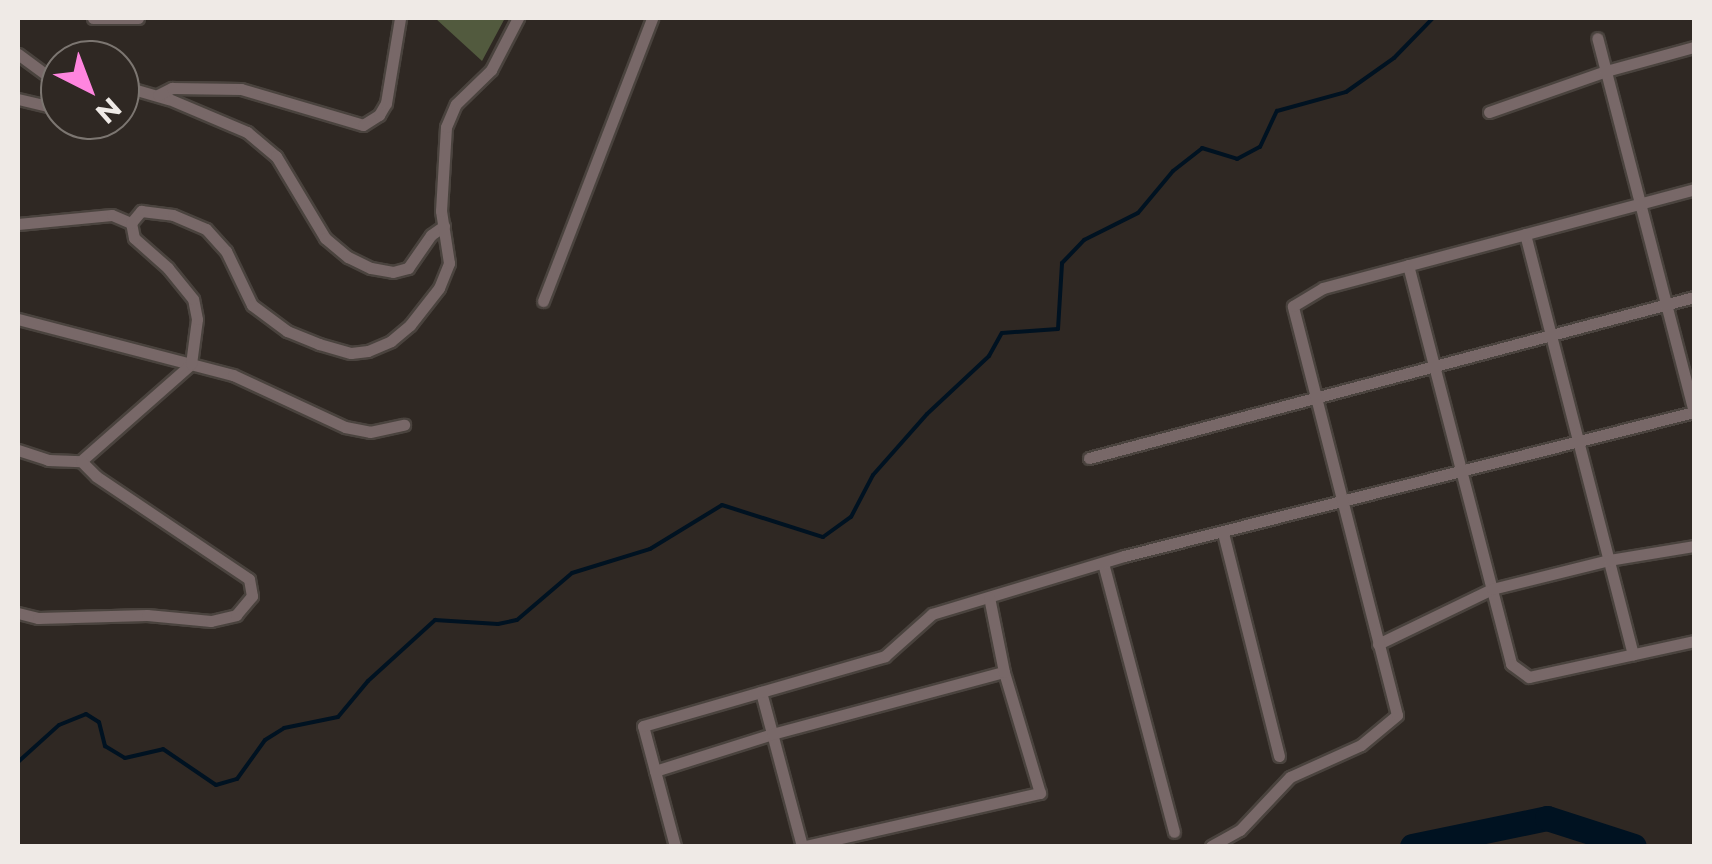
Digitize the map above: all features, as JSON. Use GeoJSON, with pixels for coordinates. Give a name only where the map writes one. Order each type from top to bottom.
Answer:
{"type":"FeatureCollection","features":[{"type":"Feature","properties":{"kind":"street"},"geometry":{"type":"LineString","coordinates":[[92,18],[138,18]]}},
{"type":"Feature","properties":{"kind":"street"},"geometry":{"type":"LineString","coordinates":[[158,95],[172,88],[241,89],[363,124],[379,115],[386,104],[400,18]]}},
{"type":"Feature","properties":{"kind":"street"},"geometry":{"type":"LineString","coordinates":[[131,224],[141,212],[152,210],[206,229],[226,251],[252,305],[265,318],[319,344],[351,353],[391,341],[426,306],[449,263],[441,187],[446,126],[456,104],[490,70],[518,18]]}},
{"type":"Feature","properties":{"kind":"street"},"geometry":{"type":"LineString","coordinates":[[543,301],[652,18]]}},
{"type":"Feature","properties":{"kind":"street"},"geometry":{"type":"LineString","coordinates":[[676,846],[643,726],[885,656],[932,614],[1103,562],[1694,412],[1597,38]]}},
{"type":"Feature","properties":{"kind":"street"},"geometry":{"type":"LineString","coordinates":[[1489,112],[1606,71],[1694,47]]}},
{"type":"Feature","properties":{"kind":"street"},"geometry":{"type":"LineString","coordinates":[[18,54],[40,70]]}},
{"type":"Feature","properties":{"kind":"street"},"geometry":{"type":"LineString","coordinates":[[140,90],[247,132],[276,156],[325,238],[348,257],[371,268],[393,272],[408,268],[434,232],[444,226]]}},
{"type":"Feature","properties":{"kind":"street"},"geometry":{"type":"LineString","coordinates":[[1212,846],[1240,830],[1290,777],[1361,745],[1397,715],[1313,396],[1294,306],[1323,288],[1694,189]]}},
{"type":"Feature","properties":{"kind":"street"},"geometry":{"type":"LineString","coordinates":[[18,224],[112,215],[131,224],[138,245],[168,268],[194,299],[198,320],[191,364],[81,460],[48,460],[18,450]]}},
{"type":"Feature","properties":{"kind":"street"},"geometry":{"type":"LineString","coordinates":[[1525,234],[1634,654]]}},
{"type":"Feature","properties":{"kind":"street"},"geometry":{"type":"LineString","coordinates":[[1408,265],[1511,664],[1530,677],[1694,641]]}},
{"type":"Feature","properties":{"kind":"street"},"geometry":{"type":"LineString","coordinates":[[1089,458],[1694,296]]}},
{"type":"Feature","properties":{"kind":"street"},"geometry":{"type":"LineString","coordinates":[[18,319],[234,375],[345,427],[370,432],[404,425]]}},
{"type":"Feature","properties":{"kind":"street"},"geometry":{"type":"LineString","coordinates":[[18,612],[38,618],[147,615],[211,621],[236,614],[252,596],[249,578],[96,476],[81,460]]}},
{"type":"Feature","properties":{"kind":"street"},"geometry":{"type":"LineString","coordinates":[[1222,533],[1278,756]]}},
{"type":"Feature","properties":{"kind":"street"},"geometry":{"type":"LineString","coordinates":[[1378,644],[1492,589],[1609,560],[1694,546]]}},
{"type":"Feature","properties":{"kind":"street"},"geometry":{"type":"LineString","coordinates":[[1103,562],[1174,832]]}},
{"type":"Feature","properties":{"kind":"street"},"geometry":{"type":"LineString","coordinates":[[761,692],[804,846],[1040,793],[1004,672],[989,597]]}},
{"type":"Feature","properties":{"kind":"street"},"geometry":{"type":"LineString","coordinates":[[655,771],[772,734],[1004,672]]}},
{"type":"Feature","properties":{"kind":"green space"},"geometry":{"type":"Polygon","coordinates":[[[435,18],[505,18],[482,61],[435,18]]]}},
{"type":"Feature","properties":{"kind":"waterway"},"geometry":{"type":"LineString","coordinates":[[18,762],[59,725],[86,714],[99,722],[105,746],[125,758],[163,749],[216,785],[237,779],[265,740],[284,728],[338,717],[368,681],[435,620],[498,624],[517,620],[572,573],[650,549],[722,505],[823,537],[851,517],[873,475],[927,414],[989,356],[1002,333],[1058,329],[1062,263],[1084,240],[1138,213],[1173,171],[1202,148],[1237,159],[1260,147],[1277,111],[1346,92],[1394,58],[1433,18]]}},
{"type":"Feature","properties":{"kind":"waterway"},"geometry":{"type":"LineString","coordinates":[[1412,846],[1547,818],[1634,846]]}}]}
